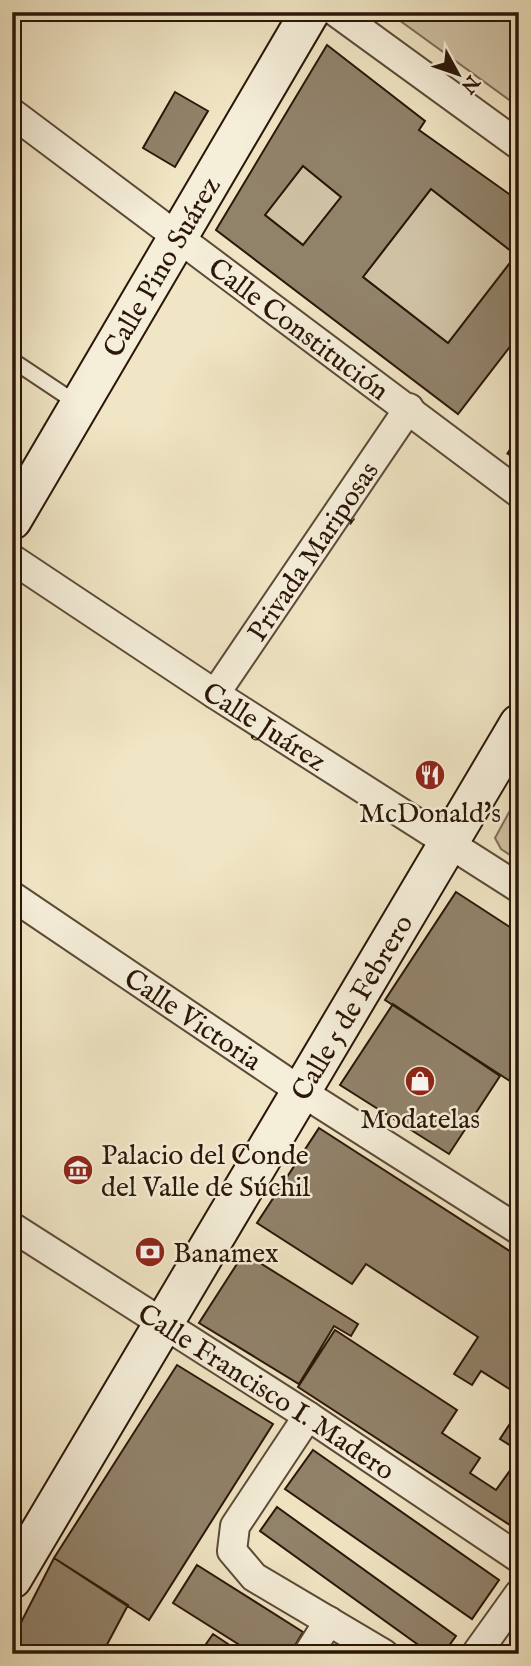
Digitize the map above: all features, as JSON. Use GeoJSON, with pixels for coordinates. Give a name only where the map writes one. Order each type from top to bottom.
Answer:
{"type":"FeatureCollection","features":[{"type":"Feature","properties":{"kind":"street","name":"Calle Pino Suárez"},"geometry":{"type":"LineString","coordinates":[[12,520],[310,12]]}},
{"type":"Feature","properties":{"kind":"street"},"geometry":{"type":"LineString","coordinates":[[336,12],[519,145]]}},
{"type":"Feature","properties":{"kind":"street","name":"Calle Constitución"},"geometry":{"type":"LineString","coordinates":[[12,113],[519,493]]}},
{"type":"Feature","properties":{"kind":"street","name":"Privada Mariposas"},"geometry":{"type":"LineString","coordinates":[[215,694],[409,408]]}},
{"type":"Feature","properties":{"kind":"street","name":"Calle Juárez"},"geometry":{"type":"LineString","coordinates":[[12,559],[215,694],[519,888]]}},
{"type":"Feature","properties":{"kind":"street","name":"Calle 5 de Febrero"},"geometry":{"type":"LineString","coordinates":[[12,1579],[451,843],[519,724]]}},
{"type":"Feature","properties":{"kind":"street","name":"Calle Victoria"},"geometry":{"type":"LineString","coordinates":[[12,896],[302,1091],[519,1230]]}},
{"type":"Feature","properties":{"kind":"street","name":"Calle Francisco I. Madero"},"geometry":{"type":"LineString","coordinates":[[12,1227],[308,1416],[519,1558]]}},
{"type":"Feature","properties":{"kind":"street"},"geometry":{"type":"LineString","coordinates":[[308,1416],[234,1526],[231,1541],[239,1561],[254,1577],[384,1654]]}},
{"type":"Feature","properties":{"kind":"street"},"geometry":{"type":"LineString","coordinates":[[476,1654],[519,1594]]}},
{"type":"Feature","properties":{"kind":"street"},"geometry":{"type":"LineString","coordinates":[[308,1654],[329,1620]]}},
{"type":"Feature","properties":{"kind":"lane"},"geometry":{"type":"LineString","coordinates":[[12,360],[79,405]]}},
{"type":"Feature","properties":{"kind":"shaded area"},"geometry":{"type":"Polygon","coordinates":[[[388,12],[519,12],[519,107],[388,12]]]}},
{"type":"Feature","properties":{"kind":"shaded area"},"geometry":{"type":"Polygon","coordinates":[[[303,166],[341,197],[303,245],[265,215],[303,166]]]}},
{"type":"Feature","properties":{"kind":"shaded area"},"geometry":{"type":"Polygon","coordinates":[[[431,189],[516,255],[448,343],[363,277],[431,189]]]}},
{"type":"Feature","properties":{"kind":"shaded area"},"geometry":{"type":"Polygon","coordinates":[[[519,794],[519,861],[501,849],[495,838],[519,794]]]}},
{"type":"Feature","properties":{"kind":"building"},"geometry":{"type":"Polygon","coordinates":[[[327,45],[425,121],[419,130],[519,201],[519,335],[458,414],[216,230],[327,45]],[[303,166],[265,215],[303,245],[341,197],[303,166]],[[431,189],[363,277],[448,343],[516,255],[431,189]]]}},
{"type":"Feature","properties":{"kind":"building"},"geometry":{"type":"Polygon","coordinates":[[[175,92],[208,111],[175,167],[143,148],[175,92]]]}},
{"type":"Feature","properties":{"kind":"building"},"geometry":{"type":"Polygon","coordinates":[[[456,892],[519,933],[519,1087],[385,1000],[456,892]]]}},
{"type":"Feature","properties":{"kind":"building","name":"Modatelas"},"geometry":{"type":"Polygon","coordinates":[[[393,1004],[500,1076],[449,1154],[340,1085],[393,1004]]]}},
{"type":"Feature","properties":{"kind":"building"},"geometry":{"type":"Polygon","coordinates":[[[319,1128],[519,1257],[519,1395],[481,1371],[472,1385],[454,1374],[478,1337],[366,1264],[352,1284],[257,1223],[319,1128]]]}},
{"type":"Feature","properties":{"kind":"building"},"geometry":{"type":"Polygon","coordinates":[[[244,1253],[358,1324],[351,1336],[334,1326],[299,1384],[199,1323],[244,1253]]]}},
{"type":"Feature","properties":{"kind":"building"},"geometry":{"type":"Polygon","coordinates":[[[335,1330],[457,1410],[442,1433],[480,1458],[470,1473],[496,1490],[519,1458],[519,1531],[298,1387],[335,1330]]]}},
{"type":"Feature","properties":{"kind":"building"},"geometry":{"type":"Polygon","coordinates":[[[177,1365],[273,1424],[149,1620],[54,1558],[177,1365]]]}},
{"type":"Feature","properties":{"kind":"building"},"geometry":{"type":"Polygon","coordinates":[[[513,1419],[519,1422],[519,1451],[500,1439],[513,1419]]]}},
{"type":"Feature","properties":{"kind":"building"},"geometry":{"type":"Polygon","coordinates":[[[313,1450],[499,1580],[472,1619],[285,1489],[313,1450]]]}},
{"type":"Feature","properties":{"kind":"building"},"geometry":{"type":"Polygon","coordinates":[[[277,1507],[456,1636],[443,1654],[431,1654],[260,1531],[277,1507]]]}},
{"type":"Feature","properties":{"kind":"building"},"geometry":{"type":"Polygon","coordinates":[[[54,1558],[128,1605],[102,1654],[12,1654],[12,1640],[54,1558]]]}},
{"type":"Feature","properties":{"kind":"building"},"geometry":{"type":"Polygon","coordinates":[[[197,1565],[303,1632],[290,1654],[254,1654],[173,1603],[197,1565]]]}},
{"type":"Feature","properties":{"kind":"building"},"geometry":{"type":"Polygon","coordinates":[[[213,1634],[243,1654],[199,1654],[213,1634]]]}},
{"type":"Feature","properties":{"kind":"place","name":"McDonald's"},"geometry":{"type":"Point","coordinates":[430,775]}},
{"type":"Feature","properties":{"kind":"place","name":"Modatelas"},"geometry":{"type":"Point","coordinates":[420,1081]}},
{"type":"Feature","properties":{"kind":"place","name":"Palacio del Conde del Valle de Súchil"},"geometry":{"type":"Point","coordinates":[78,1170]}},
{"type":"Feature","properties":{"kind":"place","name":"Banamex"},"geometry":{"type":"Point","coordinates":[150,1252]}}]}
